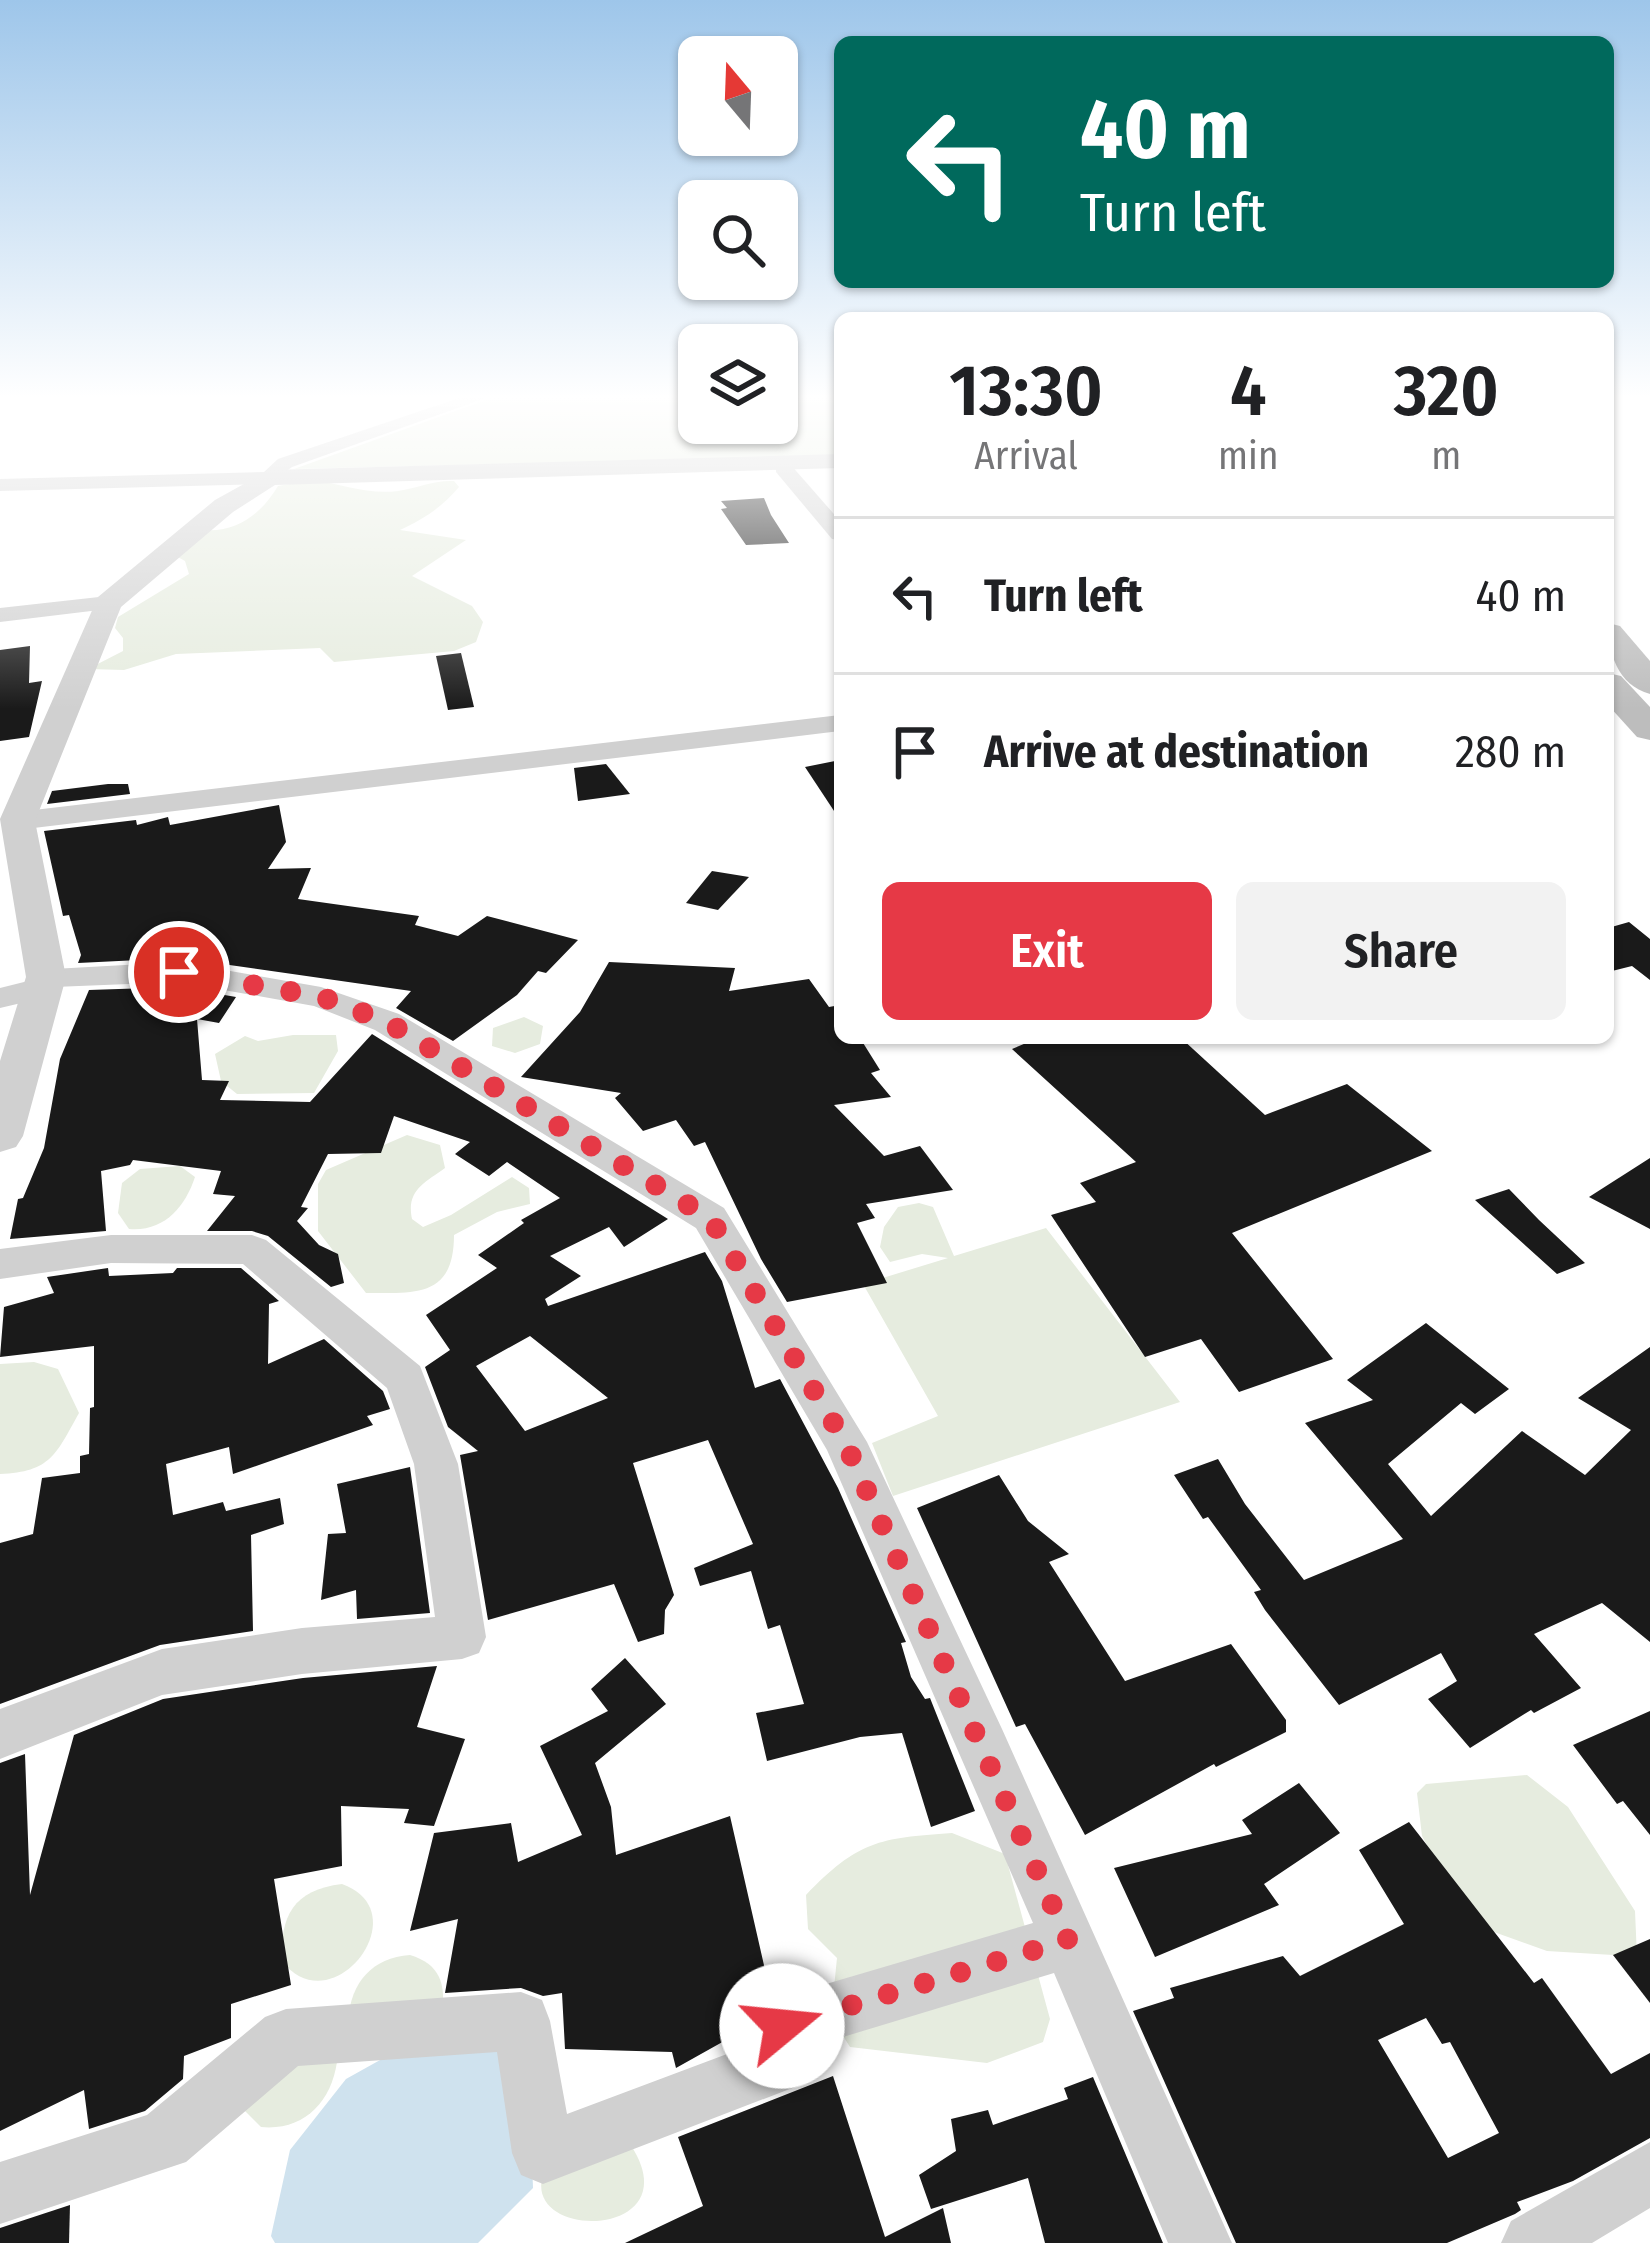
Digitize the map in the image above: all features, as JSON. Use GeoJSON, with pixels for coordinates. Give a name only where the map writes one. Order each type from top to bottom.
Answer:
{"type":"FeatureCollection","features":[{"type":"Feature","properties":{"kind":"main road"},"geometry":{"type":"LineString","coordinates":[[1614,640],[1650,683]]}},
{"type":"Feature","properties":{"kind":"main road"},"geometry":{"type":"LineString","coordinates":[[1614,690],[1650,728]]}},
{"type":"Feature","properties":{"kind":"street"},"geometry":{"type":"LineString","coordinates":[[0,1136],[28,988],[17,821],[108,603],[234,500]]}},
{"type":"Feature","properties":{"kind":"street"},"geometry":{"type":"LineString","coordinates":[[810,500],[834,527]]}},
{"type":"Feature","properties":{"kind":"street"},"geometry":{"type":"LineString","coordinates":[[0,615],[108,603]]}},
{"type":"Feature","properties":{"kind":"street"},"geometry":{"type":"LineString","coordinates":[[17,821],[834,724]]}},
{"type":"Feature","properties":{"kind":"street"},"geometry":{"type":"LineString","coordinates":[[28,988],[179,972],[322,997],[387,1022],[710,1218],[845,1442],[1200,2243]]}},
{"type":"Feature","properties":{"kind":"street"},"geometry":{"type":"LineString","coordinates":[[0,1264],[111,1249],[251,1250],[270,1264],[404,1378],[436,1464],[462,1637],[302,1652],[162,1672],[0,1734]]}},
{"type":"Feature","properties":{"kind":"street"},"geometry":{"type":"LineString","coordinates":[[0,2193],[164,2140],[286,2038],[521,2021],[543,2153],[779,2064],[782,2026],[1068,1940]]}},
{"type":"Feature","properties":{"kind":"street"},"geometry":{"type":"LineString","coordinates":[[1532,2243],[1650,2173]]}},
{"type":"Feature","properties":{"kind":"shaded area"},"geometry":{"type":"Polygon","coordinates":[[[268,500],[447,500],[400,530],[466,540],[412,576],[472,606],[483,622],[476,642],[454,651],[334,662],[320,648],[176,654],[124,670],[88,669],[123,651],[123,638],[115,628],[118,617],[189,574],[185,561],[176,556],[204,530],[227,528],[268,500]]]}},
{"type":"Feature","properties":{"kind":"shaded area"},"geometry":{"type":"Polygon","coordinates":[[[524,1017],[543,1026],[540,1044],[515,1053],[492,1046],[493,1028],[524,1017]]]}},
{"type":"Feature","properties":{"kind":"shaded area"},"geometry":{"type":"Polygon","coordinates":[[[336,1035],[338,1051],[314,1093],[237,1094],[221,1081],[215,1054],[245,1036],[258,1041],[336,1035]]]}},
{"type":"Feature","properties":{"kind":"shaded area"},"geometry":{"type":"Polygon","coordinates":[[[407,1135],[440,1145],[445,1168],[418,1189],[412,1201],[412,1219],[423,1227],[512,1177],[529,1188],[530,1204],[497,1212],[454,1235],[447,1271],[428,1288],[366,1293],[318,1231],[318,1184],[326,1170],[407,1135]]]}},
{"type":"Feature","properties":{"kind":"shaded area"},"geometry":{"type":"Polygon","coordinates":[[[180,1166],[195,1177],[179,1207],[163,1222],[129,1229],[118,1213],[122,1183],[140,1169],[180,1166]]]}},
{"type":"Feature","properties":{"kind":"shaded area"},"geometry":{"type":"Polygon","coordinates":[[[919,1203],[933,1207],[954,1256],[1046,1228],[1180,1402],[893,1496],[872,1443],[938,1416],[863,1284],[948,1258],[922,1254],[890,1262],[880,1247],[884,1227],[898,1207],[919,1203]]]}},
{"type":"Feature","properties":{"kind":"shaded area"},"geometry":{"type":"Polygon","coordinates":[[[34,1362],[58,1369],[79,1413],[64,1440],[41,1465],[0,1474],[0,1364],[34,1362]]]}},
{"type":"Feature","properties":{"kind":"shaded area"},"geometry":{"type":"Polygon","coordinates":[[[1527,1775],[1568,1807],[1635,1911],[1638,1980],[1613,1955],[1547,1951],[1469,1923],[1422,1836],[1417,1793],[1426,1784],[1527,1775]]]}},
{"type":"Feature","properties":{"kind":"shaded area"},"geometry":{"type":"Polygon","coordinates":[[[952,1833],[1005,1854],[1050,2019],[1043,2042],[987,2063],[850,2047],[831,2017],[837,1958],[808,1929],[806,1895],[840,1863],[871,1846],[952,1833]]]}},
{"type":"Feature","properties":{"kind":"shaded area"},"geometry":{"type":"Polygon","coordinates":[[[342,1884],[364,1898],[373,1917],[370,1938],[344,1973],[323,1980],[302,1978],[282,1961],[287,1918],[312,1892],[342,1884]]]}},
{"type":"Feature","properties":{"kind":"shaded area"},"geometry":{"type":"Polygon","coordinates":[[[410,1955],[439,1976],[442,2013],[348,2020],[354,1994],[366,1974],[385,1961],[410,1955]]]}},
{"type":"Feature","properties":{"kind":"shaded area"},"geometry":{"type":"Polygon","coordinates":[[[337,2062],[321,2102],[302,2119],[261,2127],[239,2105],[238,2070],[337,2062]]]}},
{"type":"Feature","properties":{"kind":"shaded area"},"geometry":{"type":"Polygon","coordinates":[[[630,2144],[644,2177],[639,2200],[622,2215],[598,2221],[573,2219],[552,2209],[542,2191],[547,2165],[630,2144]]]}},
{"type":"Feature","properties":{"kind":"water"},"geometry":{"type":"Polygon","coordinates":[[[485,2035],[528,2060],[533,2188],[478,2243],[275,2243],[271,2236],[290,2150],[346,2079],[407,2045],[485,2035]]]}},
{"type":"Feature","properties":{"kind":"building"},"geometry":{"type":"Polygon","coordinates":[[[765,500],[789,543],[746,545],[721,509],[727,508],[721,501],[765,500]]]}},
{"type":"Feature","properties":{"kind":"building"},"geometry":{"type":"Polygon","coordinates":[[[30,646],[29,683],[42,681],[29,737],[0,741],[0,650],[30,646]]]}},
{"type":"Feature","properties":{"kind":"building"},"geometry":{"type":"Polygon","coordinates":[[[461,653],[474,707],[448,710],[436,656],[461,653]]]}},
{"type":"Feature","properties":{"kind":"building"},"geometry":{"type":"Polygon","coordinates":[[[834,761],[834,811],[805,767],[834,761]]]}},
{"type":"Feature","properties":{"kind":"building"},"geometry":{"type":"Polygon","coordinates":[[[606,764],[630,794],[578,801],[574,768],[606,764]]]}},
{"type":"Feature","properties":{"kind":"building"},"geometry":{"type":"Polygon","coordinates":[[[128,784],[130,794],[47,804],[52,791],[128,784]]]}},
{"type":"Feature","properties":{"kind":"building"},"geometry":{"type":"Polygon","coordinates":[[[279,805],[286,842],[268,869],[311,868],[298,899],[419,916],[415,925],[458,936],[487,916],[578,940],[546,973],[538,971],[517,995],[453,1041],[396,1008],[411,991],[180,958],[78,963],[81,955],[69,915],[63,916],[44,831],[136,820],[137,825],[168,817],[170,825],[279,805]]]}},
{"type":"Feature","properties":{"kind":"building"},"geometry":{"type":"Polygon","coordinates":[[[712,871],[749,877],[718,910],[686,903],[712,871]]]}},
{"type":"Feature","properties":{"kind":"building"},"geometry":{"type":"Polygon","coordinates":[[[1629,922],[1650,939],[1650,980],[1632,966],[1614,970],[1614,926],[1629,922]]]}},
{"type":"Feature","properties":{"kind":"building"},"geometry":{"type":"Polygon","coordinates":[[[609,962],[735,968],[729,991],[809,979],[829,1007],[834,1006],[834,1044],[864,1044],[880,1070],[871,1073],[891,1097],[834,1105],[884,1156],[920,1146],[953,1190],[866,1204],[875,1218],[857,1223],[887,1283],[787,1302],[705,1142],[694,1146],[676,1120],[643,1131],[615,1098],[621,1093],[521,1077],[580,1012],[609,962]]]}},
{"type":"Feature","properties":{"kind":"building"},"geometry":{"type":"Polygon","coordinates":[[[179,987],[236,997],[219,1023],[197,1019],[202,1080],[229,1081],[220,1100],[310,1102],[372,1034],[668,1219],[624,1247],[609,1227],[550,1256],[581,1276],[545,1299],[548,1306],[705,1252],[722,1281],[755,1388],[780,1379],[838,1488],[906,1642],[901,1643],[911,1677],[925,1699],[930,1698],[975,1811],[931,1827],[902,1733],[860,1737],[767,1761],[756,1713],[804,1704],[780,1625],[768,1629],[751,1571],[700,1586],[694,1568],[753,1544],[708,1440],[633,1463],[674,1595],[665,1610],[664,1634],[638,1642],[614,1584],[488,1620],[460,1455],[478,1451],[448,1427],[425,1367],[450,1350],[426,1315],[497,1268],[478,1255],[524,1223],[521,1220],[560,1198],[507,1162],[489,1176],[455,1154],[470,1142],[394,1116],[381,1153],[328,1154],[301,1207],[308,1208],[297,1221],[319,1245],[338,1254],[344,1283],[331,1287],[268,1236],[252,1231],[207,1231],[235,1196],[213,1194],[221,1171],[133,1160],[130,1165],[101,1171],[106,1231],[10,1239],[18,1199],[23,1198],[44,1148],[60,1059],[89,990],[179,987]],[[530,1336],[476,1366],[525,1431],[608,1398],[530,1336]]]}},
{"type":"Feature","properties":{"kind":"building"},"geometry":{"type":"Polygon","coordinates":[[[1024,1044],[1188,1044],[1265,1115],[1347,1084],[1432,1151],[1232,1233],[1333,1359],[1239,1392],[1201,1339],[1145,1357],[1051,1215],[1096,1202],[1080,1183],[1136,1162],[1012,1049],[1024,1044]]]}},
{"type":"Feature","properties":{"kind":"building"},"geometry":{"type":"Polygon","coordinates":[[[1650,1158],[1650,1229],[1589,1197],[1650,1158]]]}},
{"type":"Feature","properties":{"kind":"building"},"geometry":{"type":"Polygon","coordinates":[[[1509,1189],[1585,1263],[1557,1274],[1475,1200],[1509,1189]]]}},
{"type":"Feature","properties":{"kind":"building"},"geometry":{"type":"Polygon","coordinates":[[[108,1268],[109,1276],[173,1273],[177,1268],[241,1268],[279,1301],[269,1304],[268,1364],[324,1339],[383,1391],[390,1409],[367,1416],[373,1425],[233,1474],[229,1447],[166,1464],[173,1515],[223,1502],[226,1511],[280,1498],[284,1524],[251,1535],[253,1631],[160,1645],[0,1704],[0,1543],[33,1534],[42,1478],[80,1473],[80,1456],[89,1454],[90,1408],[94,1407],[94,1346],[0,1357],[4,1307],[54,1293],[47,1277],[108,1268]]]}},
{"type":"Feature","properties":{"kind":"building"},"geometry":{"type":"Polygon","coordinates":[[[1426,1323],[1509,1389],[1475,1414],[1461,1403],[1388,1464],[1431,1516],[1522,1431],[1585,1475],[1631,1430],[1578,1398],[1650,1347],[1650,1642],[1602,1603],[1534,1634],[1581,1688],[1534,1713],[1531,1710],[1470,1748],[1428,1699],[1457,1681],[1441,1653],[1339,1705],[1265,1610],[1254,1592],[1261,1590],[1174,1475],[1218,1459],[1245,1504],[1304,1580],[1403,1539],[1305,1423],[1373,1400],[1347,1380],[1426,1323]]]}},
{"type":"Feature","properties":{"kind":"building"},"geometry":{"type":"Polygon","coordinates":[[[410,1467],[430,1613],[357,1619],[356,1590],[321,1600],[328,1534],[346,1533],[337,1484],[410,1467]]]}},
{"type":"Feature","properties":{"kind":"building"},"geometry":{"type":"Polygon","coordinates":[[[999,1475],[1028,1521],[1069,1554],[1049,1562],[1125,1681],[1231,1644],[1286,1720],[1286,1732],[1214,1764],[1085,1835],[1025,1724],[1016,1727],[917,1508],[999,1475]]]}},
{"type":"Feature","properties":{"kind":"building"},"geometry":{"type":"Polygon","coordinates":[[[625,1658],[666,1704],[595,1763],[611,1807],[616,1855],[730,1816],[771,1996],[757,2004],[751,2026],[676,2068],[672,2052],[565,2049],[562,1993],[543,1996],[521,1988],[445,1993],[458,1919],[410,1931],[434,1833],[511,1823],[518,1862],[582,1835],[540,1746],[608,1711],[591,1689],[625,1658]]]}},
{"type":"Feature","properties":{"kind":"building"},"geometry":{"type":"Polygon","coordinates":[[[437,1666],[417,1727],[465,1739],[434,1826],[404,1823],[409,1809],[341,1806],[342,1866],[274,1879],[291,1985],[231,2004],[231,2038],[184,2056],[183,2079],[145,2111],[89,2129],[84,2090],[0,2131],[0,1763],[25,1754],[30,1895],[74,1735],[163,1699],[303,1678],[437,1666]]]}},
{"type":"Feature","properties":{"kind":"building"},"geometry":{"type":"Polygon","coordinates":[[[1650,1711],[1650,1835],[1623,1801],[1617,1804],[1573,1745],[1650,1711]]]}},
{"type":"Feature","properties":{"kind":"building"},"geometry":{"type":"Polygon","coordinates":[[[1299,1783],[1340,1833],[1264,1884],[1279,1905],[1155,1957],[1114,1868],[1252,1834],[1242,1820],[1299,1783]]]}},
{"type":"Feature","properties":{"kind":"building"},"geometry":{"type":"Polygon","coordinates":[[[1409,1822],[1534,1983],[1542,1978],[1611,2074],[1650,2053],[1650,2138],[1573,2181],[1517,2202],[1521,2210],[1515,2214],[1447,2243],[1236,2243],[1133,2011],[1174,1998],[1170,1988],[1283,1956],[1300,1976],[1404,1924],[1359,1850],[1409,1822]],[[1426,2018],[1378,2040],[1448,2158],[1499,2133],[1450,2042],[1442,2044],[1426,2018]]]}},
{"type":"Feature","properties":{"kind":"building"},"geometry":{"type":"Polygon","coordinates":[[[1650,1939],[1650,2003],[1613,1955],[1650,1939]]]}},
{"type":"Feature","properties":{"kind":"building"},"geometry":{"type":"Polygon","coordinates":[[[833,2076],[885,2237],[943,2208],[951,2243],[625,2243],[703,2206],[678,2137],[833,2076]]]}},
{"type":"Feature","properties":{"kind":"building"},"geometry":{"type":"Polygon","coordinates":[[[1093,2077],[1163,2243],[1045,2243],[1028,2178],[931,2209],[919,2175],[956,2151],[951,2119],[988,2110],[993,2125],[1068,2099],[1064,2088],[1093,2077]]]}},
{"type":"Feature","properties":{"kind":"building"},"geometry":{"type":"Polygon","coordinates":[[[70,2205],[69,2243],[0,2243],[0,2228],[70,2205]]]}},
{"type":"Feature","properties":{"kind":"route"},"geometry":{"type":"LineString","coordinates":[[179,972],[322,997],[387,1022],[710,1218],[845,1442],[1068,1940],[782,2026]]}}]}
